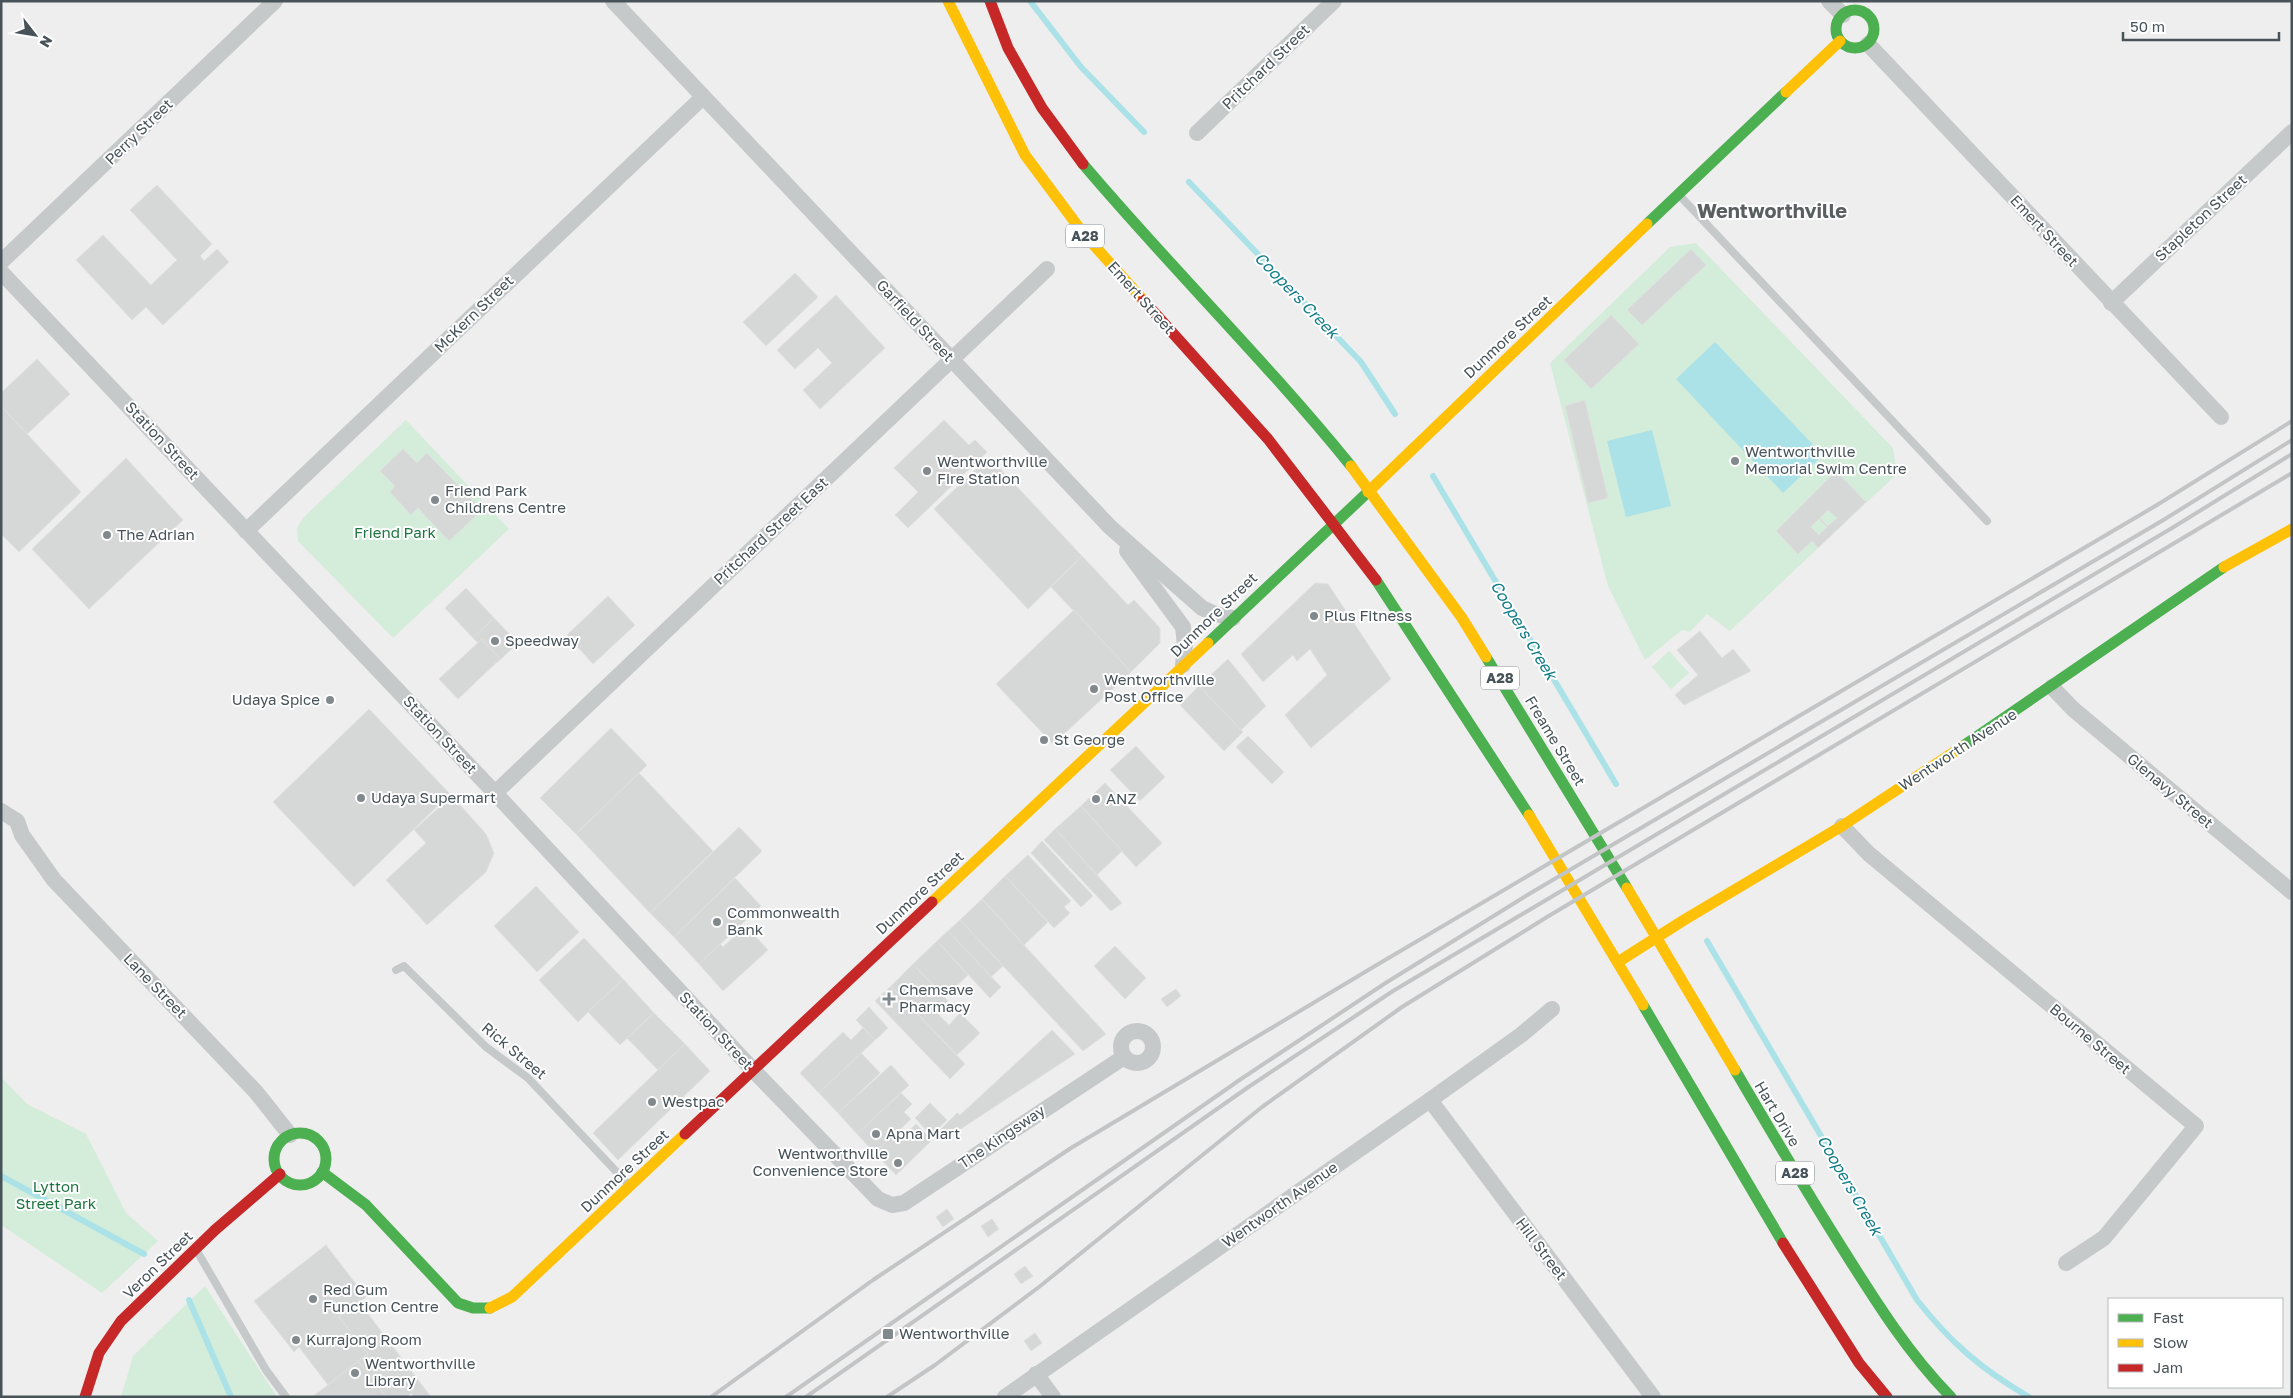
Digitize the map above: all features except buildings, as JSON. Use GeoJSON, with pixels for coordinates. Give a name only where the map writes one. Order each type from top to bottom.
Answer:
{"type":"FeatureCollection","features":[{"type":"Feature","properties":{"kind":"main road","name":"Emert Street"},"geometry":{"type":"LineString","coordinates":[[948,1],[1025,155],[1083,233],[1268,439],[1334,523]]}},
{"type":"Feature","properties":{"kind":"main road","name":"A28"},"geometry":{"type":"LineString","coordinates":[[990,1],[1008,48],[1042,108],[1068,146],[1136,227],[1303,407],[1370,490]]}},
{"type":"Feature","properties":{"kind":"main road"},"geometry":{"type":"LineString","coordinates":[[1868,15],[1878,6]]}},
{"type":"Feature","properties":{"kind":"main road"},"geometry":{"type":"LineString","coordinates":[[1857,10],[1868,15],[1874,26],[1874,33],[1868,44],[1863,47],[1851,48],[1840,41],[1836,30],[1843,15],[1857,10]]}},
{"type":"Feature","properties":{"kind":"main road","name":"Dunmore Street"},"geometry":{"type":"LineString","coordinates":[[322,1172],[366,1205],[458,1303],[477,1309],[494,1308],[512,1297],[1370,490],[1840,41]]}},
{"type":"Feature","properties":{"kind":"main road","name":"Freame Street"},"geometry":{"type":"LineString","coordinates":[[1370,490],[1462,618],[1656,937]]}},
{"type":"Feature","properties":{"kind":"main road","name":"A28"},"geometry":{"type":"LineString","coordinates":[[1334,523],[1382,590],[1546,840],[1800,1271],[1859,1363],[1887,1397]]}},
{"type":"Feature","properties":{"kind":"main road","name":"Wentworth Avenue"},"geometry":{"type":"LineString","coordinates":[[1618,962],[1656,937],[1842,826],[2230,564],[2292,529]]}},
{"type":"Feature","properties":{"kind":"main road","name":"Hart Drive"},"geometry":{"type":"LineString","coordinates":[[1656,937],[1786,1158],[1885,1316],[1926,1370],[1951,1397]]}},
{"type":"Feature","properties":{"kind":"main road"},"geometry":{"type":"LineString","coordinates":[[304,1133],[311,1135],[323,1146],[326,1156],[325,1167],[310,1183],[298,1185],[288,1181],[280,1174],[275,1164],[275,1154],[280,1144],[290,1135],[304,1133]]}},
{"type":"Feature","properties":{"kind":"main road","name":"Veron Street"},"geometry":{"type":"LineString","coordinates":[[85,1397],[106,1340],[121,1321],[280,1174]]}},
{"type":"Feature","properties":{"kind":"street","name":"Perry Street"},"geometry":{"type":"LineString","coordinates":[[1,262],[276,1]]}},
{"type":"Feature","properties":{"kind":"street","name":"Garfield Street"},"geometry":{"type":"LineString","coordinates":[[613,1],[1110,528],[1202,608],[1233,618]]}},
{"type":"Feature","properties":{"kind":"street","name":"Pritchard Street"},"geometry":{"type":"LineString","coordinates":[[1197,133],[1334,1]]}},
{"type":"Feature","properties":{"kind":"street"},"geometry":{"type":"LineString","coordinates":[[1829,1],[1843,15]]}},
{"type":"Feature","properties":{"kind":"street","name":"Emert Street"},"geometry":{"type":"LineString","coordinates":[[1868,44],[2111,303],[2220,416]]}},
{"type":"Feature","properties":{"kind":"street","name":"McKern Street"},"geometry":{"type":"LineString","coordinates":[[246,531],[703,97]]}},
{"type":"Feature","properties":{"kind":"street","name":"Stapleton Street"},"geometry":{"type":"LineString","coordinates":[[2111,303],[2292,132]]}},
{"type":"Feature","properties":{"kind":"street","name":"Pritchard Street East"},"geometry":{"type":"LineString","coordinates":[[495,793],[1047,269]]}},
{"type":"Feature","properties":{"kind":"street","name":"Station Street"},"geometry":{"type":"LineString","coordinates":[[1,272],[495,793],[754,1071],[878,1199]]}},
{"type":"Feature","properties":{"kind":"street"},"geometry":{"type":"LineString","coordinates":[[1110,528],[1183,627],[1185,646],[1183,666]]}},
{"type":"Feature","properties":{"kind":"street","name":"Glenavy Street"},"geometry":{"type":"LineString","coordinates":[[2052,686],[2073,709],[2292,892]]}},
{"type":"Feature","properties":{"kind":"street","name":"Lane Street"},"geometry":{"type":"LineString","coordinates":[[1,811],[17,821],[22,835],[54,880],[256,1092],[290,1135]]}},
{"type":"Feature","properties":{"kind":"street","name":"Lane Street"},"geometry":{"type":"LineString","coordinates":[[1,822],[22,835]]}},
{"type":"Feature","properties":{"kind":"street","name":"Bourne Street"},"geometry":{"type":"LineString","coordinates":[[1842,826],[1869,854],[2196,1126],[2104,1238],[2066,1263]]}},
{"type":"Feature","properties":{"kind":"street","name":"Wentworth Avenue"},"geometry":{"type":"LineString","coordinates":[[1005,1397],[1430,1100],[1521,1035],[1552,1009]]}},
{"type":"Feature","properties":{"kind":"street","name":"The Kingsway"},"geometry":{"type":"LineString","coordinates":[[878,1199],[892,1205],[904,1203],[1124,1057]]}},
{"type":"Feature","properties":{"kind":"street","name":"Hill Street"},"geometry":{"type":"LineString","coordinates":[[1430,1100],[1653,1397]]}},
{"type":"Feature","properties":{"kind":"street"},"geometry":{"type":"LineString","coordinates":[[1036,1374],[1053,1397]]}},
{"type":"Feature","properties":{"kind":"lane"},"geometry":{"type":"LineString","coordinates":[[1679,194],[1987,521]]}},
{"type":"Feature","properties":{"kind":"lane","name":"Rick Street"},"geometry":{"type":"LineString","coordinates":[[396,970],[404,966],[486,1047],[528,1078],[631,1187]]}},
{"type":"Feature","properties":{"kind":"lane"},"geometry":{"type":"LineString","coordinates":[[196,1250],[266,1370],[286,1397]]}},
{"type":"Feature","properties":{"kind":"green space","name":"Wentworthville Memorial Swim Centre"},"geometry":{"type":"Polygon","coordinates":[[[1696,243],[1893,448],[1897,474],[1730,631],[1707,614],[1690,632],[1682,630],[1645,660],[1608,586],[1550,363],[1670,247],[1696,243]]]}},
{"type":"Feature","properties":{"kind":"green space","name":"Friend Park"},"geometry":{"type":"Polygon","coordinates":[[[406,420],[509,529],[393,638],[298,541],[297,528],[303,518],[406,420]]]}},
{"type":"Feature","properties":{"kind":"green space"},"geometry":{"type":"Polygon","coordinates":[[[1669,651],[1689,673],[1671,689],[1652,667],[1669,651]]]}},
{"type":"Feature","properties":{"kind":"green space","name":"Lytton Street Park"},"geometry":{"type":"Polygon","coordinates":[[[1,1077],[27,1104],[86,1134],[126,1213],[158,1241],[102,1293],[1,1225],[1,1077]]]}},
{"type":"Feature","properties":{"kind":"green space"},"geometry":{"type":"Polygon","coordinates":[[[205,1286],[277,1397],[121,1397],[133,1356],[205,1286]]]}},
{"type":"Feature","properties":{"kind":"water"},"geometry":{"type":"Polygon","coordinates":[[[1715,342],[1823,455],[1783,493],[1676,379],[1715,342]]]}},
{"type":"Feature","properties":{"kind":"water"},"geometry":{"type":"Polygon","coordinates":[[[1652,430],[1671,506],[1626,517],[1607,441],[1652,430]]]}},
{"type":"Feature","properties":{"kind":"waterway","name":"Coopers Creek"},"geometry":{"type":"LineString","coordinates":[[1030,1],[1081,67],[1144,132]]}},
{"type":"Feature","properties":{"kind":"waterway","name":"Coopers Creek"},"geometry":{"type":"LineString","coordinates":[[1189,182],[1361,362],[1395,414]]}},
{"type":"Feature","properties":{"kind":"waterway","name":"Coopers Creek"},"geometry":{"type":"LineString","coordinates":[[1433,476],[1616,784]]}},
{"type":"Feature","properties":{"kind":"waterway","name":"Coopers Creek"},"geometry":{"type":"LineString","coordinates":[[1707,941],[1917,1300],[1942,1329],[1968,1354],[1996,1376],[2029,1397]]}},
{"type":"Feature","properties":{"kind":"waterway"},"geometry":{"type":"LineString","coordinates":[[1,1176],[144,1254]]}},
{"type":"Feature","properties":{"kind":"waterway"},"geometry":{"type":"LineString","coordinates":[[189,1300],[231,1397]]}},
{"type":"Feature","properties":{"kind":"railway"},"geometry":{"type":"LineString","coordinates":[[711,1397],[873,1280],[1071,1148],[1375,966],[2157,505],[2292,421]]}},
{"type":"Feature","properties":{"kind":"railway"},"geometry":{"type":"LineString","coordinates":[[786,1397],[1241,1079],[1384,984],[1529,894],[2165,519],[2292,440]]}},
{"type":"Feature","properties":{"kind":"railway"},"geometry":{"type":"LineString","coordinates":[[806,1397],[1247,1088],[1393,991],[2172,528],[2292,454]]}},
{"type":"Feature","properties":{"kind":"railway"},"geometry":{"type":"LineString","coordinates":[[887,1397],[935,1365],[1039,1287],[1262,1107],[1402,1007],[1547,917],[2292,473]]}},
{"type":"Feature","properties":{"kind":"traffic: fast"},"geometry":{"type":"LineString","coordinates":[[1855,10],[1868,16],[1874,29],[1868,42],[1855,48],[1842,42],[1836,29],[1842,16],[1855,10]]}},
{"type":"Feature","properties":{"kind":"traffic: fast"},"geometry":{"type":"LineString","coordinates":[[1647,224],[1786,92]]}},
{"type":"Feature","properties":{"kind":"traffic: fast"},"geometry":{"type":"LineString","coordinates":[[1083,164],[1286,389],[1351,466]]}},
{"type":"Feature","properties":{"kind":"traffic: fast"},"geometry":{"type":"LineString","coordinates":[[1208,643],[1368,492]]}},
{"type":"Feature","properties":{"kind":"traffic: fast"},"geometry":{"type":"LineString","coordinates":[[1963,746],[2224,567]]}},
{"type":"Feature","properties":{"kind":"traffic: fast"},"geometry":{"type":"LineString","coordinates":[[1376,580],[1529,815]]}},
{"type":"Feature","properties":{"kind":"traffic: fast"},"geometry":{"type":"LineString","coordinates":[[1486,657],[1627,888]]}},
{"type":"Feature","properties":{"kind":"traffic: fast"},"geometry":{"type":"LineString","coordinates":[[1643,1005],[1783,1243]]}},
{"type":"Feature","properties":{"kind":"traffic: fast"},"geometry":{"type":"LineString","coordinates":[[1735,1070],[1812,1200],[1878,1303],[1919,1361],[1951,1397]]}},
{"type":"Feature","properties":{"kind":"traffic: fast"},"geometry":{"type":"LineString","coordinates":[[300,1133],[310,1135],[318,1141],[324,1149],[326,1159],[324,1169],[318,1177],[310,1183],[300,1185],[290,1183],[282,1177],[276,1169],[274,1159],[276,1149],[282,1141],[290,1135],[300,1133]]}},
{"type":"Feature","properties":{"kind":"traffic: fast"},"geometry":{"type":"LineString","coordinates":[[322,1172],[366,1205],[458,1303],[473,1308],[490,1308]]}},
{"type":"Feature","properties":{"kind":"traffic: slow"},"geometry":{"type":"LineString","coordinates":[[948,1],[1025,155],[1083,233],[1143,300]]}},
{"type":"Feature","properties":{"kind":"traffic: slow"},"geometry":{"type":"LineString","coordinates":[[1786,92],[1840,41]]}},
{"type":"Feature","properties":{"kind":"traffic: slow"},"geometry":{"type":"LineString","coordinates":[[1368,492],[1647,224]]}},
{"type":"Feature","properties":{"kind":"traffic: slow"},"geometry":{"type":"LineString","coordinates":[[1351,466],[1462,618],[1486,657]]}},
{"type":"Feature","properties":{"kind":"traffic: slow"},"geometry":{"type":"LineString","coordinates":[[2224,567],[2292,529]]}},
{"type":"Feature","properties":{"kind":"traffic: slow"},"geometry":{"type":"LineString","coordinates":[[932,902],[1208,643]]}},
{"type":"Feature","properties":{"kind":"traffic: slow"},"geometry":{"type":"LineString","coordinates":[[1618,962],[1684,920],[1842,826],[1963,746]]}},
{"type":"Feature","properties":{"kind":"traffic: slow"},"geometry":{"type":"LineString","coordinates":[[1529,815],[1643,1005]]}},
{"type":"Feature","properties":{"kind":"traffic: slow"},"geometry":{"type":"LineString","coordinates":[[1627,888],[1735,1070]]}},
{"type":"Feature","properties":{"kind":"traffic: slow"},"geometry":{"type":"LineString","coordinates":[[490,1308],[512,1297],[685,1134]]}},
{"type":"Feature","properties":{"kind":"traffic: jam"},"geometry":{"type":"LineString","coordinates":[[990,1],[1008,48],[1042,108],[1083,164]]}},
{"type":"Feature","properties":{"kind":"traffic: jam"},"geometry":{"type":"LineString","coordinates":[[1143,300],[1268,439],[1376,580]]}},
{"type":"Feature","properties":{"kind":"traffic: jam"},"geometry":{"type":"LineString","coordinates":[[685,1134],[932,902]]}},
{"type":"Feature","properties":{"kind":"traffic: jam"},"geometry":{"type":"LineString","coordinates":[[85,1397],[99,1353],[121,1321],[215,1230],[280,1174]]}},
{"type":"Feature","properties":{"kind":"traffic: jam"},"geometry":{"type":"LineString","coordinates":[[1783,1243],[1859,1363],[1887,1397]]}},
{"type":"Feature","properties":{"kind":"place","name":"Wentworthville Memorial Swim Centre"},"geometry":{"type":"Point","coordinates":[1735,461]}},
{"type":"Feature","properties":{"kind":"place","name":"Wentworthville Fire Station"},"geometry":{"type":"Point","coordinates":[927,471]}},
{"type":"Feature","properties":{"kind":"place","name":"Friend Park Childrens Centre"},"geometry":{"type":"Point","coordinates":[435,500]}},
{"type":"Feature","properties":{"kind":"place","name":"The Adrian"},"geometry":{"type":"Point","coordinates":[107,535]}},
{"type":"Feature","properties":{"kind":"place","name":"Plus Fitness"},"geometry":{"type":"Point","coordinates":[1314,616]}},
{"type":"Feature","properties":{"kind":"place","name":"Speedway"},"geometry":{"type":"Point","coordinates":[495,641]}},
{"type":"Feature","properties":{"kind":"place","name":"Wentworthville Post Office"},"geometry":{"type":"Point","coordinates":[1094,689]}},
{"type":"Feature","properties":{"kind":"place","name":"Udaya Spice"},"geometry":{"type":"Point","coordinates":[330,700]}},
{"type":"Feature","properties":{"kind":"place","name":"St George"},"geometry":{"type":"Point","coordinates":[1044,740]}},
{"type":"Feature","properties":{"kind":"place","name":"Udaya Supermart"},"geometry":{"type":"Point","coordinates":[361,798]}},
{"type":"Feature","properties":{"kind":"place","name":"ANZ"},"geometry":{"type":"Point","coordinates":[1096,799]}},
{"type":"Feature","properties":{"kind":"place","name":"Commonwealth Bank"},"geometry":{"type":"Point","coordinates":[717,922]}},
{"type":"Feature","properties":{"kind":"place","name":"Chemsave Pharmacy"},"geometry":{"type":"Point","coordinates":[889,999]}},
{"type":"Feature","properties":{"kind":"place","name":"Westpac"},"geometry":{"type":"Point","coordinates":[652,1102]}},
{"type":"Feature","properties":{"kind":"place","name":"Apna Mart"},"geometry":{"type":"Point","coordinates":[876,1134]}},
{"type":"Feature","properties":{"kind":"place","name":"Wentworthville Convenience Store"},"geometry":{"type":"Point","coordinates":[898,1163]}},
{"type":"Feature","properties":{"kind":"place","name":"Red Gum Function Centre"},"geometry":{"type":"Point","coordinates":[313,1299]}},
{"type":"Feature","properties":{"kind":"place","name":"Wentworthville"},"geometry":{"type":"Point","coordinates":[888,1334]}},
{"type":"Feature","properties":{"kind":"place","name":"Kurrajong Room"},"geometry":{"type":"Point","coordinates":[296,1340]}},
{"type":"Feature","properties":{"kind":"place","name":"Wentworthville Library"},"geometry":{"type":"Point","coordinates":[355,1373]}},
{"type":"Feature","properties":{"kind":"district","name":"Wentworthville"},"geometry":{"type":"Point","coordinates":[1772,211]}}]}
